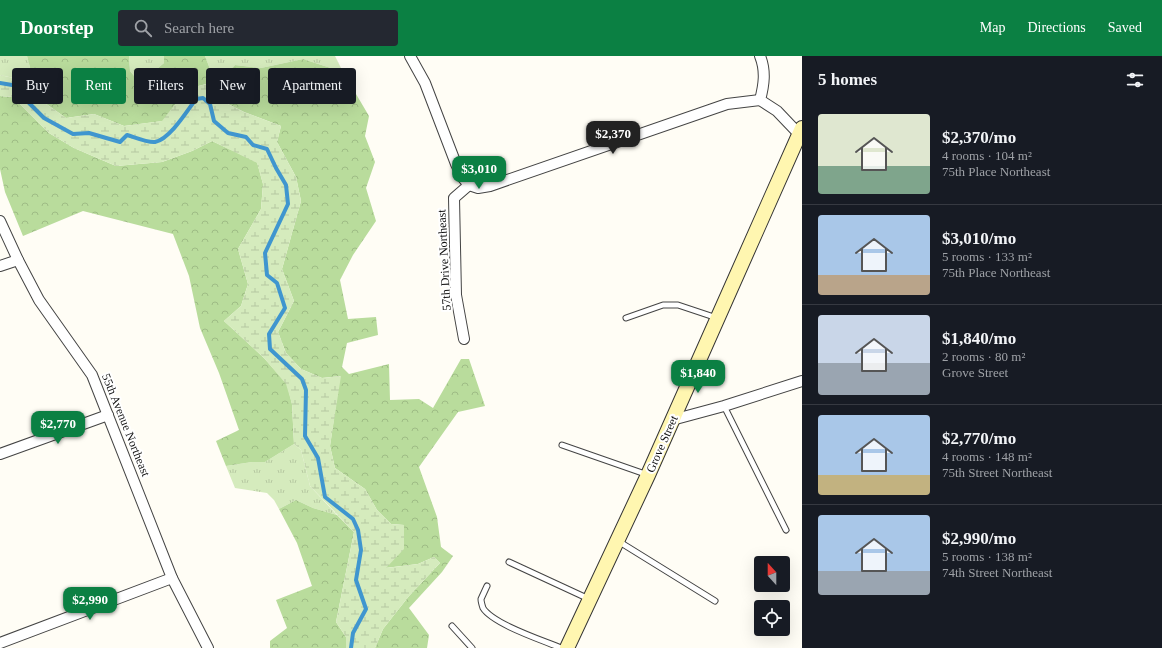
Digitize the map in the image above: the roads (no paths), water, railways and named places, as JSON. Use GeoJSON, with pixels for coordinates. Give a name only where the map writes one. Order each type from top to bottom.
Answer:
{"type":"FeatureCollection","features":[{"type":"Feature","properties":{"kind":"street"},"geometry":{"type":"LineString","coordinates":[[410,56],[425,83],[461,173],[469,185],[478,188],[490,186],[726,104],[760,100],[777,111],[801,131]]}},
{"type":"Feature","properties":{"kind":"street"},"geometry":{"type":"LineString","coordinates":[[760,56],[763,64],[764,83],[760,100]]}},
{"type":"Feature","properties":{"kind":"street","name":"Grove Street"},"geometry":{"type":"LineString","coordinates":[[567,648],[648,475],[801,131]]}},
{"type":"Feature","properties":{"kind":"street","name":"57th Drive Northeast"},"geometry":{"type":"LineString","coordinates":[[464,339],[456,295],[454,198],[469,185]]}},
{"type":"Feature","properties":{"kind":"street","name":"55th Avenue Northeast"},"geometry":{"type":"LineString","coordinates":[[0,221],[39,300],[92,375],[172,578],[208,648]]}},
{"type":"Feature","properties":{"kind":"street"},"geometry":{"type":"LineString","coordinates":[[0,266],[18,260]]}},
{"type":"Feature","properties":{"kind":"street"},"geometry":{"type":"LineString","coordinates":[[672,420],[724,406],[802,381]]}},
{"type":"Feature","properties":{"kind":"street"},"geometry":{"type":"LineString","coordinates":[[0,454],[108,415]]}},
{"type":"Feature","properties":{"kind":"street"},"geometry":{"type":"LineString","coordinates":[[0,643],[172,578]]}},
{"type":"Feature","properties":{"kind":"street"},"geometry":{"type":"LineString","coordinates":[[14,638],[17,648]]}},
{"type":"Feature","properties":{"kind":"lane"},"geometry":{"type":"LineString","coordinates":[[626,318],[663,305],[678,305],[718,319]]}},
{"type":"Feature","properties":{"kind":"lane"},"geometry":{"type":"LineString","coordinates":[[724,406],[786,530]]}},
{"type":"Feature","properties":{"kind":"lane"},"geometry":{"type":"LineString","coordinates":[[562,445],[648,475]]}},
{"type":"Feature","properties":{"kind":"lane"},"geometry":{"type":"LineString","coordinates":[[617,540],[715,601]]}},
{"type":"Feature","properties":{"kind":"lane"},"geometry":{"type":"LineString","coordinates":[[509,562],[590,600]]}},
{"type":"Feature","properties":{"kind":"lane"},"geometry":{"type":"LineString","coordinates":[[487,586],[481,599],[483,608],[490,615],[525,634],[561,648]]}},
{"type":"Feature","properties":{"kind":"lane"},"geometry":{"type":"LineString","coordinates":[[452,626],[472,648]]}},
{"type":"Feature","properties":{"kind":"waterway"},"geometry":{"type":"LineString","coordinates":[[0,83],[18,86],[29,103],[44,118],[73,134],[89,133],[120,142],[127,135],[149,142],[161,140],[178,124],[196,99],[203,98],[210,104],[214,121],[228,133],[246,137],[253,145],[267,149],[286,185],[288,204],[265,253],[267,275],[277,283],[285,308],[269,334],[270,349],[302,379],[306,390],[305,436],[318,458],[325,497],[353,519],[358,530],[361,550],[356,580],[366,609],[353,633],[351,648]]}}]}
